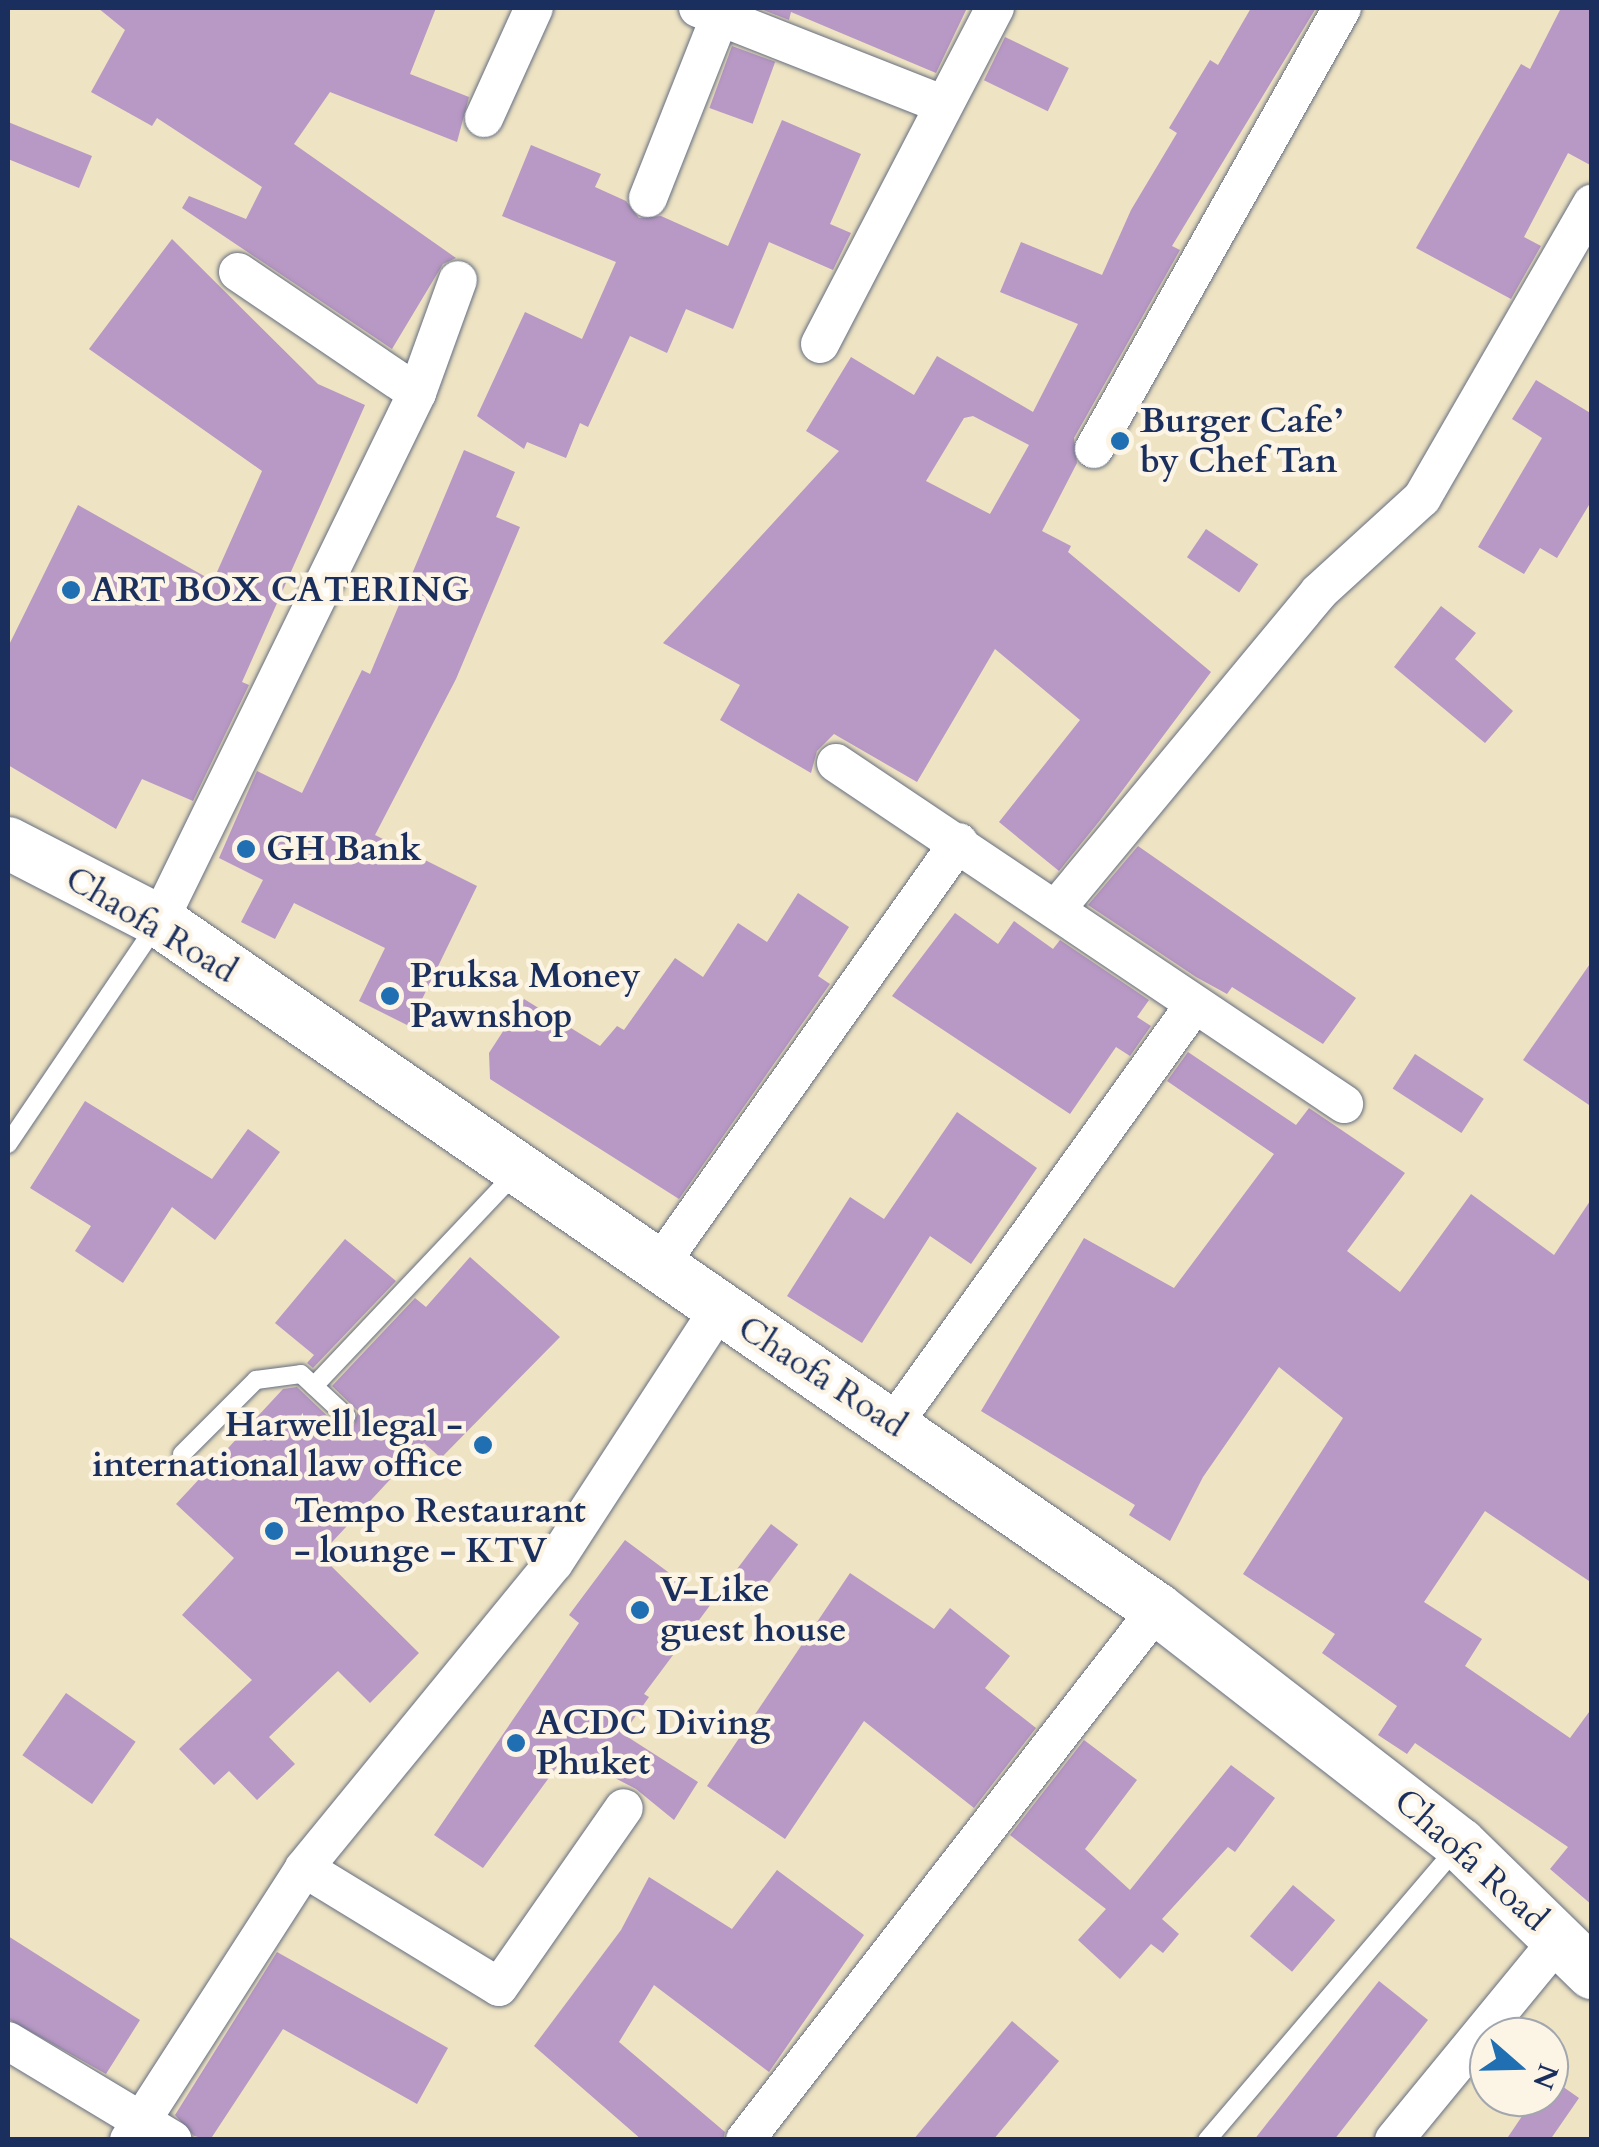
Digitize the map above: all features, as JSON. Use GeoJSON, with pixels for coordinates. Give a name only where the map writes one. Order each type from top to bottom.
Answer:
{"type":"FeatureCollection","features":[{"type":"Feature","properties":{"kind":"main road","name":"Chaofa Road"},"geometry":{"type":"LineString","coordinates":[[8,843],[159,920],[718,1310],[894,1422],[1158,1609],[1460,1844],[1575,1956]]}},
{"type":"Feature","properties":{"kind":"street"},"geometry":{"type":"LineString","coordinates":[[484,118],[534,8]]}},
{"type":"Feature","properties":{"kind":"street"},"geometry":{"type":"LineString","coordinates":[[820,344],[995,8]]}},
{"type":"Feature","properties":{"kind":"street"},"geometry":{"type":"LineString","coordinates":[[1094,449],[1342,8]]}},
{"type":"Feature","properties":{"kind":"street"},"geometry":{"type":"LineString","coordinates":[[648,198],[709,12],[944,105]]}},
{"type":"Feature","properties":{"kind":"street"},"geometry":{"type":"LineString","coordinates":[[1056,909],[1319,592],[1422,498],[1592,203]]}},
{"type":"Feature","properties":{"kind":"street"},"geometry":{"type":"LineString","coordinates":[[238,272],[417,393]]}},
{"type":"Feature","properties":{"kind":"street"},"geometry":{"type":"LineString","coordinates":[[159,920],[417,393],[458,280]]}},
{"type":"Feature","properties":{"kind":"street"},"geometry":{"type":"LineString","coordinates":[[836,763],[1344,1104]]}},
{"type":"Feature","properties":{"kind":"street"},"geometry":{"type":"LineString","coordinates":[[657,1268],[959,842]]}},
{"type":"Feature","properties":{"kind":"street"},"geometry":{"type":"LineString","coordinates":[[894,1422],[1194,1006]]}},
{"type":"Feature","properties":{"kind":"street"},"geometry":{"type":"LineString","coordinates":[[135,2130],[304,1868],[554,1562],[718,1310]]}},
{"type":"Feature","properties":{"kind":"street"},"geometry":{"type":"LineString","coordinates":[[745,2140],[1158,1609]]}},
{"type":"Feature","properties":{"kind":"street"},"geometry":{"type":"LineString","coordinates":[[304,1868],[499,1987],[624,1808]]}},
{"type":"Feature","properties":{"kind":"street"},"geometry":{"type":"LineString","coordinates":[[1394,2140],[1575,1956]]}},
{"type":"Feature","properties":{"kind":"street"},"geometry":{"type":"LineString","coordinates":[[8,2041],[135,2130],[173,2140]]}},
{"type":"Feature","properties":{"kind":"lane"},"geometry":{"type":"LineString","coordinates":[[8,1144],[159,920]]}},
{"type":"Feature","properties":{"kind":"lane"},"geometry":{"type":"LineString","coordinates":[[314,1386],[518,1170]]}},
{"type":"Feature","properties":{"kind":"lane"},"geometry":{"type":"LineString","coordinates":[[182,1454],[256,1380],[301,1374],[346,1416]]}},
{"type":"Feature","properties":{"kind":"lane"},"geometry":{"type":"LineString","coordinates":[[1207,2140],[1460,1844]]}},
{"type":"Feature","properties":{"kind":"building"},"geometry":{"type":"Polygon","coordinates":[[[98,8],[436,8],[410,74],[469,97],[457,142],[330,92],[294,144],[456,258],[443,264],[392,349],[182,208],[189,196],[246,219],[262,187],[157,118],[152,126],[91,92],[125,30],[98,8]]]}},
{"type":"Feature","properties":{"kind":"building"},"geometry":{"type":"Polygon","coordinates":[[[758,8],[967,8],[936,73],[791,12],[789,20],[758,8]]]}},
{"type":"Feature","properties":{"kind":"building"},"geometry":{"type":"Polygon","coordinates":[[[1251,8],[1316,8],[1172,246],[1180,250],[1074,438],[1077,463],[1042,531],[1071,546],[1068,552],[1211,672],[1101,819],[1059,871],[999,822],[1080,720],[995,649],[917,782],[834,734],[817,751],[811,773],[720,720],[740,685],[663,643],[839,451],[806,431],[851,357],[914,395],[937,356],[1033,412],[1078,324],[1000,292],[1021,242],[1102,275],[1131,210],[1177,133],[1169,128],[1210,60],[1218,65],[1251,8]],[[973,416],[964,418],[926,481],[990,514],[1029,445],[973,416]]]}},
{"type":"Feature","properties":{"kind":"building"},"geometry":{"type":"Polygon","coordinates":[[[1561,8],[1592,8],[1592,166],[1568,153],[1524,237],[1541,246],[1511,299],[1416,248],[1521,64],[1530,69],[1561,8]]]}},
{"type":"Feature","properties":{"kind":"building"},"geometry":{"type":"Polygon","coordinates":[[[1005,37],[1069,68],[1048,111],[984,80],[1005,37]]]}},
{"type":"Feature","properties":{"kind":"building"},"geometry":{"type":"Polygon","coordinates":[[[732,46],[775,62],[753,124],[709,108],[732,46]]]}},
{"type":"Feature","properties":{"kind":"building"},"geometry":{"type":"Polygon","coordinates":[[[782,120],[861,154],[830,224],[851,233],[833,270],[769,242],[733,329],[686,309],[667,353],[630,336],[588,427],[580,423],[566,458],[527,442],[524,449],[477,416],[525,312],[582,339],[616,262],[502,216],[531,145],[601,174],[595,187],[626,201],[639,218],[661,216],[728,246],[782,120]]]}},
{"type":"Feature","properties":{"kind":"building"},"geometry":{"type":"Polygon","coordinates":[[[8,122],[92,156],[79,188],[8,159],[8,122]]]}},
{"type":"Feature","properties":{"kind":"building"},"geometry":{"type":"Polygon","coordinates":[[[172,239],[318,384],[365,405],[242,682],[249,685],[193,801],[142,779],[116,829],[8,765],[8,647],[78,505],[213,581],[262,471],[89,349],[172,239]]]}},
{"type":"Feature","properties":{"kind":"building"},"geometry":{"type":"Polygon","coordinates":[[[1536,380],[1592,414],[1592,500],[1557,558],[1540,548],[1524,574],[1478,547],[1542,438],[1512,419],[1536,380]]]}},
{"type":"Feature","properties":{"kind":"building"},"geometry":{"type":"Polygon","coordinates":[[[464,450],[515,472],[496,517],[520,527],[456,679],[375,835],[477,886],[409,1026],[359,1001],[385,948],[294,903],[275,939],[241,922],[263,880],[219,858],[257,771],[302,793],[362,670],[370,674],[464,450]]]}},
{"type":"Feature","properties":{"kind":"building"},"geometry":{"type":"Polygon","coordinates":[[[1206,529],[1258,564],[1239,592],[1187,557],[1206,529]]]}},
{"type":"Feature","properties":{"kind":"building"},"geometry":{"type":"Polygon","coordinates":[[[1441,606],[1476,633],[1455,659],[1513,711],[1485,743],[1394,667],[1441,606]]]}},
{"type":"Feature","properties":{"kind":"building"},"geometry":{"type":"Polygon","coordinates":[[[1138,846],[1356,998],[1323,1044],[1232,987],[1227,994],[1196,977],[1088,905],[1138,846]]]}},
{"type":"Feature","properties":{"kind":"building"},"geometry":{"type":"Polygon","coordinates":[[[798,893],[849,927],[818,976],[830,984],[679,1199],[490,1079],[489,1053],[524,999],[600,1046],[617,1026],[624,1030],[675,958],[703,977],[738,923],[767,942],[798,893]]]}},
{"type":"Feature","properties":{"kind":"building"},"geometry":{"type":"Polygon","coordinates":[[[955,913],[998,944],[1014,921],[1053,949],[1060,940],[1149,1000],[1137,1017],[1151,1026],[1130,1056],[1116,1047],[1070,1114],[892,996],[955,913]]]}},
{"type":"Feature","properties":{"kind":"building"},"geometry":{"type":"Polygon","coordinates":[[[1592,961],[1592,1107],[1523,1060],[1592,961]]]}},
{"type":"Feature","properties":{"kind":"building"},"geometry":{"type":"Polygon","coordinates":[[[1188,1052],[1296,1125],[1309,1108],[1405,1173],[1347,1251],[1400,1292],[1471,1194],[1554,1255],[1592,1198],[1592,1583],[1485,1511],[1424,1602],[1482,1639],[1465,1666],[1570,1738],[1592,1708],[1592,1905],[1550,1869],[1568,1847],[1415,1743],[1407,1754],[1378,1735],[1397,1706],[1322,1653],[1335,1634],[1243,1574],[1343,1418],[1279,1367],[1203,1477],[1170,1541],[1129,1515],[1135,1505],[981,1411],[1084,1238],[1174,1288],[1274,1154],[1167,1081],[1188,1052]]]}},
{"type":"Feature","properties":{"kind":"building"},"geometry":{"type":"Polygon","coordinates":[[[1415,1054],[1484,1099],[1461,1133],[1393,1088],[1415,1054]]]}},
{"type":"Feature","properties":{"kind":"building"},"geometry":{"type":"Polygon","coordinates":[[[85,1101],[212,1179],[248,1129],[280,1152],[215,1240],[172,1207],[123,1283],[75,1251],[91,1226],[30,1188],[85,1101]]]}},
{"type":"Feature","properties":{"kind":"building"},"geometry":{"type":"Polygon","coordinates":[[[957,1112],[1037,1168],[971,1264],[930,1236],[862,1343],[787,1296],[850,1197],[884,1219],[957,1112]]]}},
{"type":"Feature","properties":{"kind":"building"},"geometry":{"type":"Polygon","coordinates":[[[345,1239],[396,1281],[313,1368],[307,1363],[314,1355],[275,1323],[345,1239]]]}},
{"type":"Feature","properties":{"kind":"building"},"geometry":{"type":"Polygon","coordinates":[[[470,1257],[560,1337],[441,1458],[424,1443],[320,1555],[419,1653],[370,1703],[338,1671],[269,1737],[295,1764],[257,1800],[229,1771],[214,1785],[179,1749],[252,1680],[182,1615],[234,1558],[176,1504],[283,1389],[297,1387],[338,1426],[354,1425],[358,1411],[332,1386],[415,1298],[426,1307],[470,1257]]]}},
{"type":"Feature","properties":{"kind":"building"},"geometry":{"type":"Polygon","coordinates":[[[771,1524],[798,1544],[752,1606],[725,1585],[771,1524]]]}},
{"type":"Feature","properties":{"kind":"building"},"geometry":{"type":"Polygon","coordinates":[[[625,1540],[711,1604],[644,1694],[649,1697],[623,1734],[698,1782],[674,1820],[636,1789],[567,1753],[483,1868],[434,1835],[579,1623],[569,1615],[625,1540]]]}},
{"type":"Feature","properties":{"kind":"building"},"geometry":{"type":"Polygon","coordinates":[[[850,1573],[934,1629],[950,1608],[1010,1656],[985,1688],[1036,1728],[974,1808],[864,1721],[785,1839],[707,1786],[850,1573]]]}},
{"type":"Feature","properties":{"kind":"building"},"geometry":{"type":"Polygon","coordinates":[[[66,1693],[136,1742],[92,1804],[22,1755],[66,1693]]]}},
{"type":"Feature","properties":{"kind":"building"},"geometry":{"type":"Polygon","coordinates":[[[1084,1740],[1137,1780],[1085,1849],[1130,1890],[1231,1765],[1275,1798],[1235,1852],[1228,1847],[1162,1919],[1179,1934],[1163,1953],[1151,1944],[1120,1979],[1078,1940],[1106,1909],[1010,1835],[1084,1740]]]}},
{"type":"Feature","properties":{"kind":"building"},"geometry":{"type":"Polygon","coordinates":[[[777,1870],[864,1935],[769,2072],[654,1985],[619,2042],[725,2132],[723,2140],[642,2140],[534,2046],[621,1930],[649,1877],[732,1929],[777,1870]]]}},
{"type":"Feature","properties":{"kind":"building"},"geometry":{"type":"Polygon","coordinates":[[[1293,1885],[1335,1920],[1292,1972],[1250,1936],[1293,1885]]]}},
{"type":"Feature","properties":{"kind":"building"},"geometry":{"type":"Polygon","coordinates":[[[8,1936],[140,2020],[106,2074],[8,2019],[8,1936]]]}},
{"type":"Feature","properties":{"kind":"building"},"geometry":{"type":"Polygon","coordinates":[[[277,1952],[448,2048],[417,2104],[283,2029],[210,2140],[194,2136],[175,2115],[277,1952]]]}},
{"type":"Feature","properties":{"kind":"building"},"geometry":{"type":"Polygon","coordinates":[[[1379,1981],[1428,2020],[1334,2140],[1254,2140],[1379,1981]]]}},
{"type":"Feature","properties":{"kind":"building"},"geometry":{"type":"Polygon","coordinates":[[[1012,2021],[1059,2061],[993,2140],[913,2140],[1012,2021]]]}},
{"type":"Feature","properties":{"kind":"building"},"geometry":{"type":"Polygon","coordinates":[[[1569,2091],[1579,2098],[1569,2112],[1569,2091]]]}},
{"type":"Feature","properties":{"kind":"building"},"geometry":{"type":"Polygon","coordinates":[[[1522,2117],[1566,2117],[1550,2140],[1506,2140],[1522,2117]]]}},
{"type":"Feature","properties":{"kind":"place","name":"Burger Cafe’ by Chef Tan"},"geometry":{"type":"Point","coordinates":[1120,441]}},
{"type":"Feature","properties":{"kind":"place","name":"ART BOX CATERING"},"geometry":{"type":"Point","coordinates":[71,590]}},
{"type":"Feature","properties":{"kind":"place","name":"GH Bank"},"geometry":{"type":"Point","coordinates":[246,849]}},
{"type":"Feature","properties":{"kind":"place","name":"Pruksa Money Pawnshop"},"geometry":{"type":"Point","coordinates":[390,996]}},
{"type":"Feature","properties":{"kind":"place","name":"Harwell legal - international law office"},"geometry":{"type":"Point","coordinates":[483,1445]}},
{"type":"Feature","properties":{"kind":"place","name":"Tempo Restaurant - lounge - KTV"},"geometry":{"type":"Point","coordinates":[274,1531]}},
{"type":"Feature","properties":{"kind":"place","name":"V-Like guest house"},"geometry":{"type":"Point","coordinates":[640,1610]}},
{"type":"Feature","properties":{"kind":"place","name":"ACDC Diving Phuket"},"geometry":{"type":"Point","coordinates":[516,1743]}}]}
